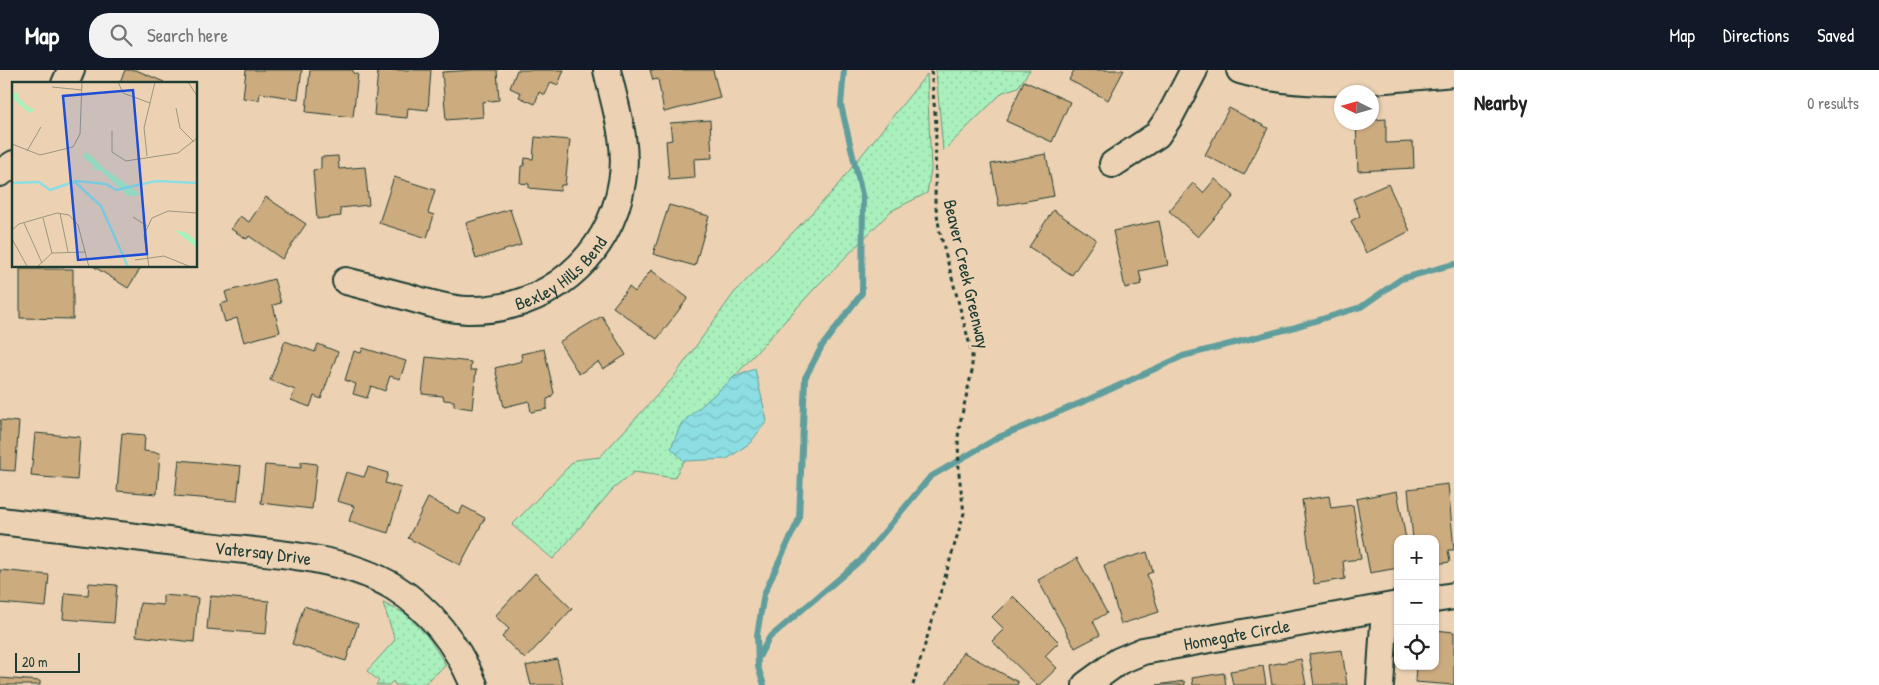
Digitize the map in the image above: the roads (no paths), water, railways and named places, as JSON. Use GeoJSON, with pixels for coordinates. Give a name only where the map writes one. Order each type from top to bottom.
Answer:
{"type":"FeatureCollection","features":[{"type":"Feature","properties":{"kind":"street"},"geometry":{"type":"LineString","coordinates":[[66,82],[71,70]]}},
{"type":"Feature","properties":{"kind":"street","name":"Bexley Hills Bend"},"geometry":{"type":"LineString","coordinates":[[346,281],[442,307],[467,310],[508,305],[527,300],[569,277],[588,258],[601,240],[614,214],[622,182],[624,158],[621,132],[607,70]]}},
{"type":"Feature","properties":{"kind":"street"},"geometry":{"type":"LineString","coordinates":[[1113,164],[1156,135],[1170,116],[1194,70]]}},
{"type":"Feature","properties":{"kind":"street"},"geometry":{"type":"LineString","coordinates":[[1240,70],[1262,77],[1306,83],[1336,83],[1454,73]]}},
{"type":"Feature","properties":{"kind":"street"},"geometry":{"type":"LineString","coordinates":[[0,173],[12,165]]}},
{"type":"Feature","properties":{"kind":"street","name":"Vatersay Drive"},"geometry":{"type":"LineString","coordinates":[[0,521],[320,560],[349,566],[392,586],[412,599],[450,640],[474,685]]}},
{"type":"Feature","properties":{"kind":"street"},"geometry":{"type":"LineString","coordinates":[[1439,598],[1454,596]]}},
{"type":"Feature","properties":{"kind":"street"},"geometry":{"type":"LineString","coordinates":[[1380,685],[1392,606]]}},
{"type":"Feature","properties":{"kind":"street","name":"Homegate Circle"},"geometry":{"type":"LineString","coordinates":[[1086,685],[1119,661],[1143,651],[1392,606]]}},
{"type":"Feature","properties":{"kind":"water"},"geometry":{"type":"Polygon","coordinates":[[[755,369],[767,421],[750,443],[727,459],[684,461],[671,448],[681,424],[734,377],[755,369]]]}},
{"type":"Feature","properties":{"kind":"waterway"},"geometry":{"type":"LineString","coordinates":[[764,685],[758,667],[757,635],[764,594],[799,519],[805,378],[822,346],[862,293],[863,199],[841,105],[844,70]]}},
{"type":"Feature","properties":{"kind":"waterway"},"geometry":{"type":"LineString","coordinates":[[759,657],[769,638],[861,560],[930,477],[999,437],[1085,401],[1183,356],[1292,328],[1361,307],[1401,279],[1454,264]]}}]}
